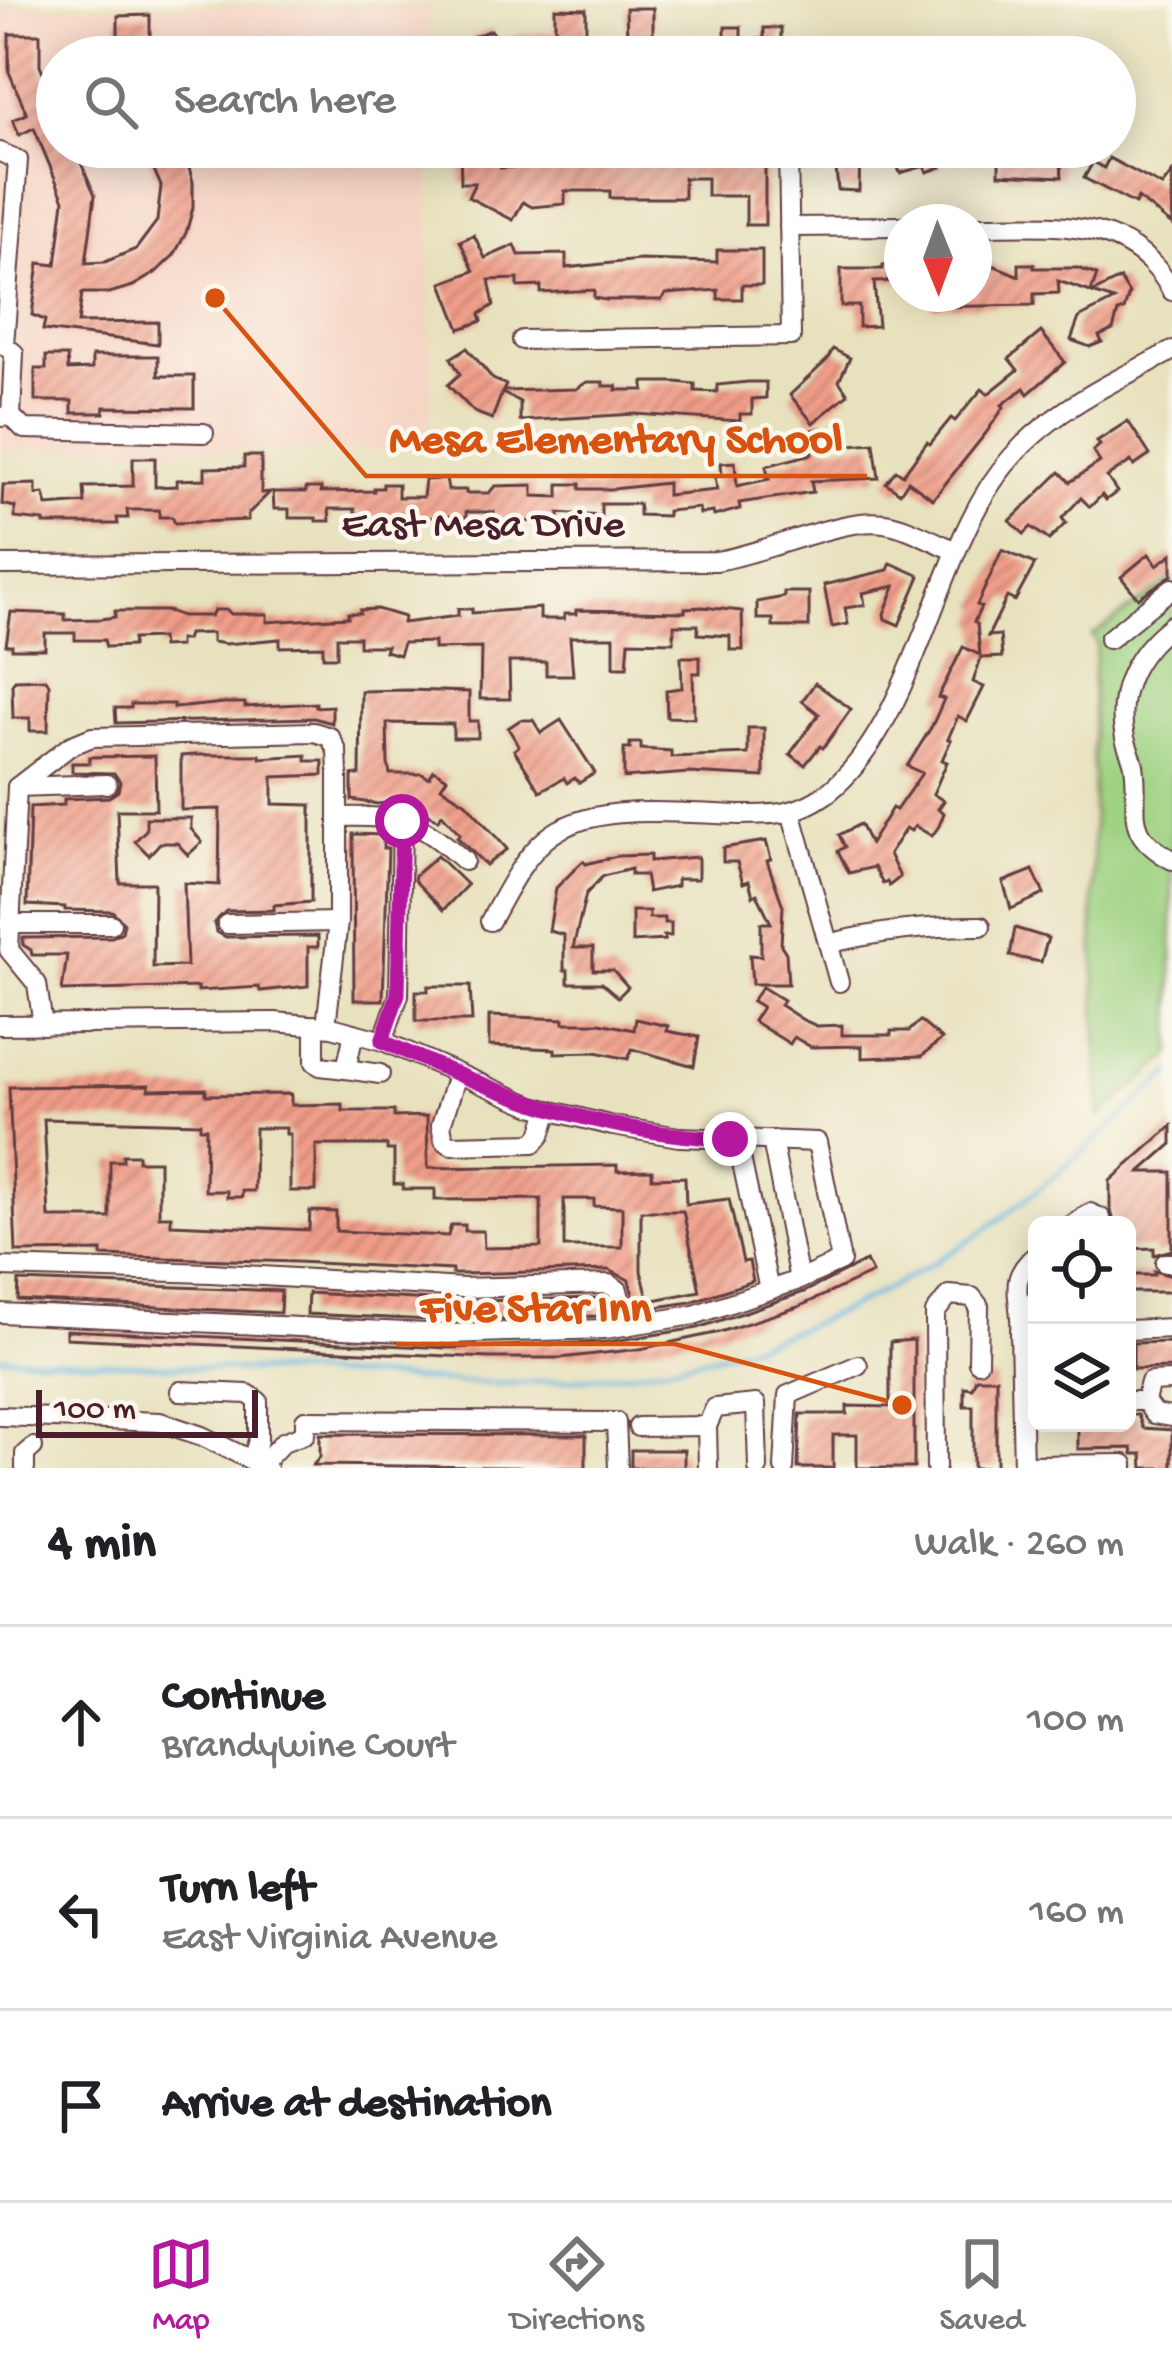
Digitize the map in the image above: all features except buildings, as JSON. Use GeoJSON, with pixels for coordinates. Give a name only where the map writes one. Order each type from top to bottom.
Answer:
{"type":"FeatureCollection","features":[{"type":"Feature","properties":{"kind":"street"},"geometry":{"type":"LineString","coordinates":[[0,152],[18,160],[4,345],[14,353],[6,416],[24,429],[204,433]]}},
{"type":"Feature","properties":{"kind":"street"},"geometry":{"type":"LineString","coordinates":[[522,340],[791,336],[788,168]]}},
{"type":"Feature","properties":{"kind":"street"},"geometry":{"type":"LineString","coordinates":[[992,226],[1078,225],[1120,240],[1154,265],[1172,291]]}},
{"type":"Feature","properties":{"kind":"street"},"geometry":{"type":"LineString","coordinates":[[789,227],[884,226]]}},
{"type":"Feature","properties":{"kind":"street"},"geometry":{"type":"LineString","coordinates":[[490,921],[530,857],[574,820],[608,814],[792,815],[847,777],[868,752],[956,551],[991,484],[1030,437],[1064,408],[1172,351]]}},
{"type":"Feature","properties":{"kind":"street","name":"East Mesa Drive"},"geometry":{"type":"LineString","coordinates":[[0,565],[704,561],[742,557],[846,527],[884,523],[956,551]]}},
{"type":"Feature","properties":{"kind":"street"},"geometry":{"type":"LineString","coordinates":[[1109,639],[1172,588]]}},
{"type":"Feature","properties":{"kind":"street"},"geometry":{"type":"LineString","coordinates":[[1172,626],[1150,642],[1123,686],[1124,735],[1134,765],[1133,813],[1148,847],[1172,860]]}},
{"type":"Feature","properties":{"kind":"street"},"geometry":{"type":"LineString","coordinates":[[43,1025],[37,984],[9,950],[17,787],[70,746],[92,737],[314,732],[330,737],[337,751],[338,817],[338,922],[315,1062],[380,1074]]}},
{"type":"Feature","properties":{"kind":"street"},"geometry":{"type":"LineString","coordinates":[[17,787],[107,784]]}},
{"type":"Feature","properties":{"kind":"street"},"geometry":{"type":"LineString","coordinates":[[792,815],[838,982]]}},
{"type":"Feature","properties":{"kind":"street"},"geometry":{"type":"LineString","coordinates":[[338,817],[420,824],[464,861]]}},
{"type":"Feature","properties":{"kind":"street"},"geometry":{"type":"LineString","coordinates":[[382,1041],[398,994],[402,821]]}},
{"type":"Feature","properties":{"kind":"street"},"geometry":{"type":"LineString","coordinates":[[227,924],[338,922]]}},
{"type":"Feature","properties":{"kind":"street"},"geometry":{"type":"LineString","coordinates":[[8,924],[111,924]]}},
{"type":"Feature","properties":{"kind":"street"},"geometry":{"type":"LineString","coordinates":[[828,944],[931,926],[981,926]]}},
{"type":"Feature","properties":{"kind":"street"},"geometry":{"type":"LineString","coordinates":[[0,1025],[321,1026],[382,1041],[549,1110],[613,1126],[679,1137],[817,1142],[841,1262],[694,1315],[627,1326],[448,1334],[0,1312]]}},
{"type":"Feature","properties":{"kind":"street"},"geometry":{"type":"LineString","coordinates":[[346,1070],[354,1033]]}},
{"type":"Feature","properties":{"kind":"street"},"geometry":{"type":"LineString","coordinates":[[457,1075],[441,1125],[444,1140],[451,1145],[534,1143],[542,1135],[549,1110]]}},
{"type":"Feature","properties":{"kind":"street"},"geometry":{"type":"LineString","coordinates":[[737,1139],[769,1290]]}},
{"type":"Feature","properties":{"kind":"street"},"geometry":{"type":"LineString","coordinates":[[772,1140],[799,1280]]}},
{"type":"Feature","properties":{"kind":"street"},"geometry":{"type":"LineString","coordinates":[[1028,1262],[1016,1282],[1026,1327],[1028,1377]]}},
{"type":"Feature","properties":{"kind":"street"},"geometry":{"type":"LineString","coordinates":[[0,1267],[463,1288],[609,1284],[618,1290],[627,1326]]}},
{"type":"Feature","properties":{"kind":"street"},"geometry":{"type":"LineString","coordinates":[[936,1468],[935,1312],[949,1295],[972,1297],[979,1306],[978,1362]]}},
{"type":"Feature","properties":{"kind":"street"},"geometry":{"type":"LineString","coordinates":[[1136,1330],[1172,1328]]}},
{"type":"Feature","properties":{"kind":"street"},"geometry":{"type":"LineString","coordinates":[[784,1468],[788,1395],[858,1365]]}},
{"type":"Feature","properties":{"kind":"street"},"geometry":{"type":"LineString","coordinates":[[1172,1382],[1150,1382],[1136,1401],[1154,1414],[1172,1417]]}},
{"type":"Feature","properties":{"kind":"street"},"geometry":{"type":"LineString","coordinates":[[180,1391],[248,1394],[258,1402],[260,1464]]}},
{"type":"Feature","properties":{"kind":"street"},"geometry":{"type":"LineString","coordinates":[[707,1468],[707,1426],[715,1408],[755,1404],[758,1468]]}},
{"type":"Feature","properties":{"kind":"street"},"geometry":{"type":"LineString","coordinates":[[1028,1413],[1023,1466],[1124,1464],[1124,1468]]}},
{"type":"Feature","properties":{"kind":"street"},"geometry":{"type":"LineString","coordinates":[[0,1415],[160,1422],[260,1464]]}},
{"type":"Feature","properties":{"kind":"street"},"geometry":{"type":"LineString","coordinates":[[260,1464],[283,1442],[305,1434],[305,1420],[616,1422],[618,1468]]}},
{"type":"Feature","properties":{"kind":"street"},"geometry":{"type":"LineString","coordinates":[[638,1426],[707,1426]]}},
{"type":"Feature","properties":{"kind":"street"},"geometry":{"type":"LineString","coordinates":[[25,1468],[25,1454],[33,1447]]}},
{"type":"Feature","properties":{"kind":"shaded area"},"geometry":{"type":"Polygon","coordinates":[[[0,6],[428,6],[428,36],[36,36],[36,168],[429,168],[431,450],[0,449],[0,6]]]}},
{"type":"Feature","properties":{"kind":"green space"},"geometry":{"type":"Polygon","coordinates":[[[1172,579],[1172,1054],[1100,1117],[1093,918],[1097,643],[1092,636],[1172,579]]]}},
{"type":"Feature","properties":{"kind":"waterway"},"geometry":{"type":"LineString","coordinates":[[0,1357],[496,1384],[560,1381],[681,1364],[795,1330],[906,1279],[1016,1207],[1172,1072]]}},
{"type":"Feature","properties":{"kind":"place","name":"Mesa Elementary School"},"geometry":{"type":"Point","coordinates":[215,298]}},
{"type":"Feature","properties":{"kind":"place","name":"Five Star Inn"},"geometry":{"type":"Point","coordinates":[902,1405]}},
{"type":"Feature","properties":{"kind":"route"},"geometry":{"type":"LineString","coordinates":[[402,821],[398,994],[382,1041],[532,1106],[613,1126],[679,1137],[730,1139]]}}]}
